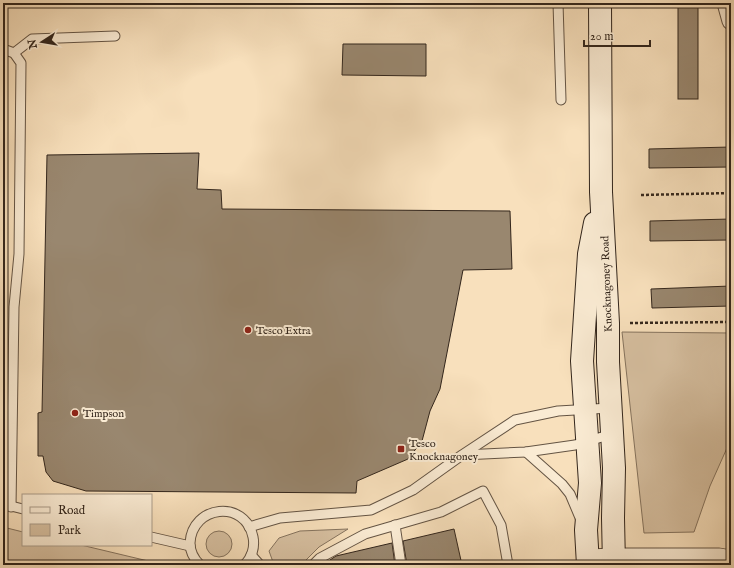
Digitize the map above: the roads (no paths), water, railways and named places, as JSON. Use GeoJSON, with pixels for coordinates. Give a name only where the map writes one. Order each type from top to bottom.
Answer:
{"type":"FeatureCollection","features":[{"type":"Feature","properties":{"kind":"street","name":"Knocknagoney Road"},"geometry":{"type":"LineString","coordinates":[[600,3],[601,192],[614,468],[614,561]]}},
{"type":"Feature","properties":{"kind":"street"},"geometry":{"type":"LineString","coordinates":[[726,3],[731,21]]}},
{"type":"Feature","properties":{"kind":"street"},"geometry":{"type":"LineString","coordinates":[[601,192],[589,254],[582,361],[590,484],[586,530],[588,562],[719,557],[731,559]]}},
{"type":"Feature","properties":{"kind":"lane"},"geometry":{"type":"LineString","coordinates":[[558,3],[561,100]]}},
{"type":"Feature","properties":{"kind":"lane"},"geometry":{"type":"LineString","coordinates":[[14,53],[32,39],[115,36]]}},
{"type":"Feature","properties":{"kind":"lane"},"geometry":{"type":"LineString","coordinates":[[3,49],[14,53],[21,63],[19,254],[14,307],[7,505],[22,509]]}},
{"type":"Feature","properties":{"kind":"lane"},"geometry":{"type":"LineString","coordinates":[[249,526],[280,518],[371,510],[413,490],[515,420],[545,413],[610,408]]}},
{"type":"Feature","properties":{"kind":"lane"},"geometry":{"type":"LineString","coordinates":[[462,455],[526,452],[575,445],[612,434]]}},
{"type":"Feature","properties":{"kind":"lane"},"geometry":{"type":"LineString","coordinates":[[526,452],[562,484],[570,494],[586,530]]}},
{"type":"Feature","properties":{"kind":"lane"},"geometry":{"type":"LineString","coordinates":[[313,565],[320,558],[365,534],[441,512],[483,491],[501,525],[508,565]]}},
{"type":"Feature","properties":{"kind":"lane"},"geometry":{"type":"LineString","coordinates":[[200,565],[193,555],[190,546],[191,536],[195,526],[201,518],[210,513],[220,511],[230,512],[239,516],[249,526],[254,542],[251,555],[244,565]]}},
{"type":"Feature","properties":{"kind":"lane"},"geometry":{"type":"LineString","coordinates":[[395,525],[401,565]]}},
{"type":"Feature","properties":{"kind":"lane"},"geometry":{"type":"LineString","coordinates":[[152,538],[190,546]]}},
{"type":"Feature","properties":{"kind":"lane"},"geometry":{"type":"LineString","coordinates":[[251,555],[260,565]]}},
{"type":"Feature","properties":{"kind":"place","name":"Tesco Extra"},"geometry":{"type":"Point","coordinates":[248,330]}},
{"type":"Feature","properties":{"kind":"place","name":"Timpson"},"geometry":{"type":"Point","coordinates":[75,413]}},
{"type":"Feature","properties":{"kind":"place","name":"Tesco Knocknagoney"},"geometry":{"type":"Point","coordinates":[401,449]}}]}
